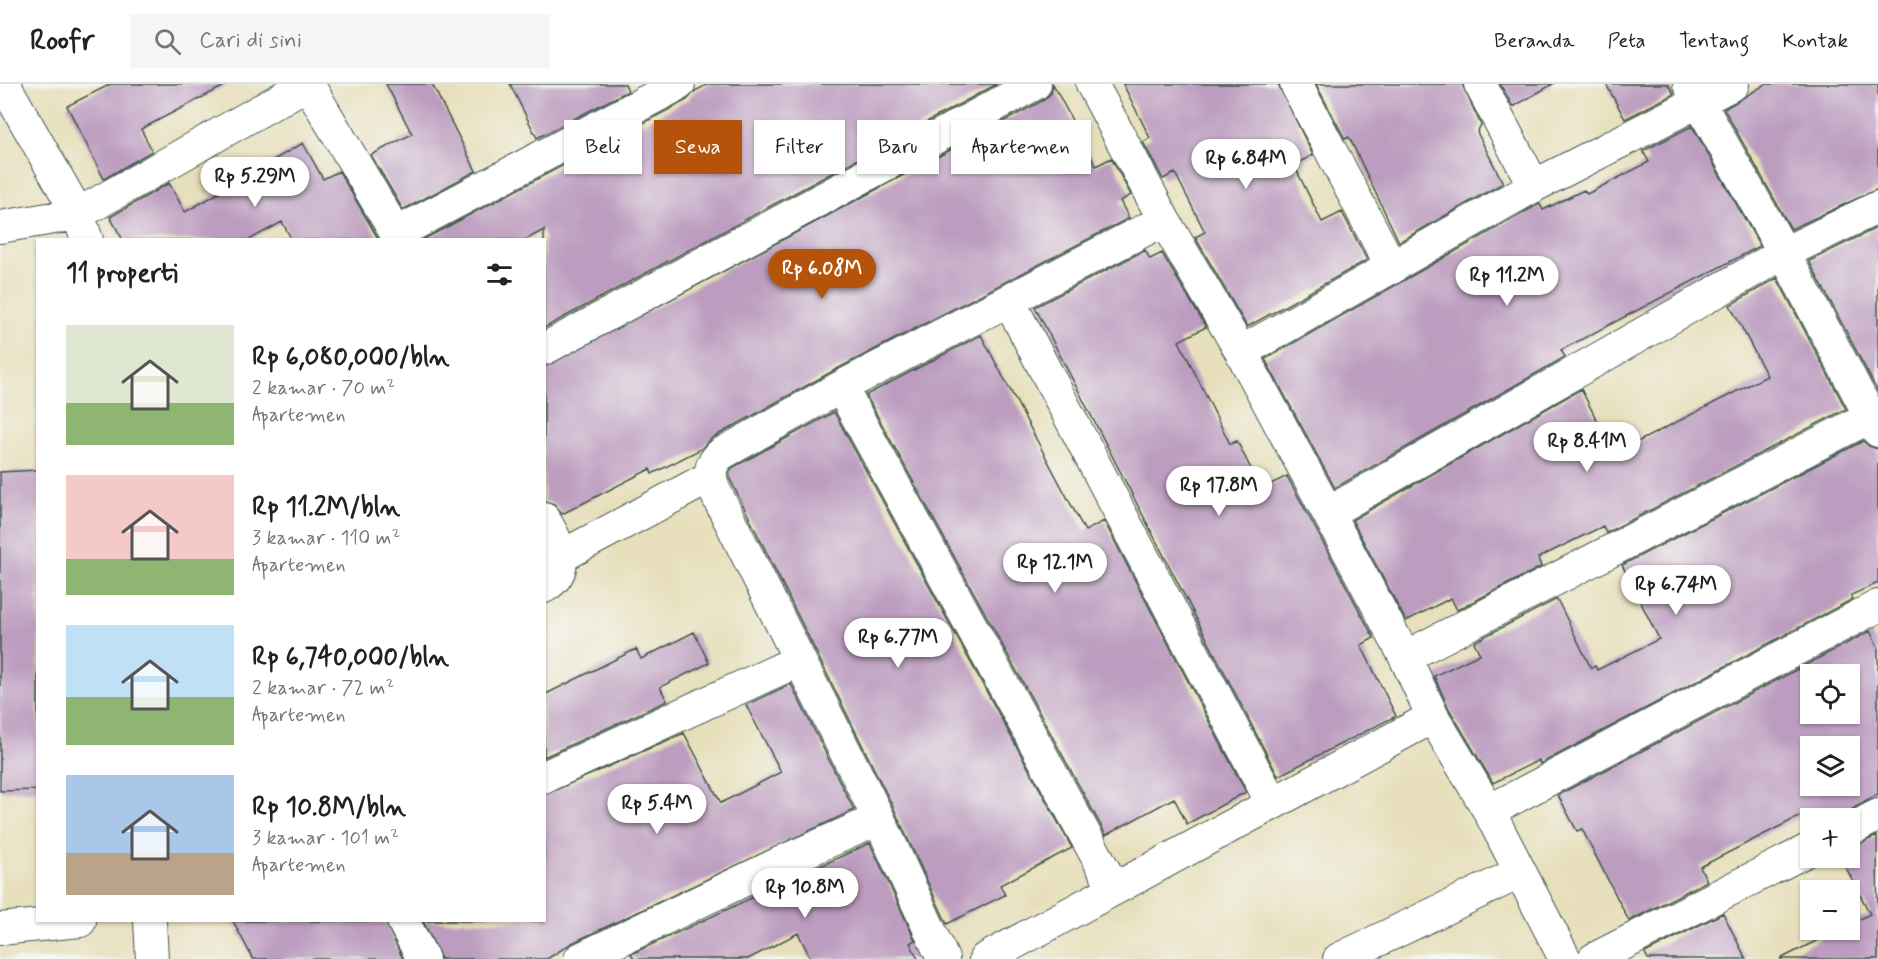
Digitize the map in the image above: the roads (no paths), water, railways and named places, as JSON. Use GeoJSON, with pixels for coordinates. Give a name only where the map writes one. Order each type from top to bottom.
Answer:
{"type":"FeatureCollection","features":[{"type":"Feature","properties":{"kind":"street"},"geometry":{"type":"LineString","coordinates":[[4,84],[83,227]]}},
{"type":"Feature","properties":{"kind":"street"},"geometry":{"type":"LineString","coordinates":[[0,227],[83,227],[308,84],[398,236],[680,84]]}},
{"type":"Feature","properties":{"kind":"street"},"geometry":{"type":"LineString","coordinates":[[546,349],[1035,84]]}},
{"type":"Feature","properties":{"kind":"street"},"geometry":{"type":"LineString","coordinates":[[1092,84],[1164,220],[1241,352],[1406,657],[1433,717],[1489,811],[1565,959]]}},
{"type":"Feature","properties":{"kind":"street"},"geometry":{"type":"LineString","coordinates":[[1296,84],[1392,268]]}},
{"type":"Feature","properties":{"kind":"street"},"geometry":{"type":"LineString","coordinates":[[1480,84],[1534,186]]}},
{"type":"Feature","properties":{"kind":"street"},"geometry":{"type":"LineString","coordinates":[[1241,352],[1392,268],[1694,93],[1733,84]]}},
{"type":"Feature","properties":{"kind":"street"},"geometry":{"type":"LineString","coordinates":[[1406,657],[1874,424],[1784,253],[1694,93]]}},
{"type":"Feature","properties":{"kind":"street"},"geometry":{"type":"LineString","coordinates":[[1328,513],[1784,253],[1878,207]]}},
{"type":"Feature","properties":{"kind":"street"},"geometry":{"type":"LineString","coordinates":[[943,959],[879,819],[798,660],[710,477],[713,462],[721,454],[841,387],[1164,220]]}},
{"type":"Feature","properties":{"kind":"street"},"geometry":{"type":"LineString","coordinates":[[1009,301],[1272,803]]}},
{"type":"Feature","properties":{"kind":"street"},"geometry":{"type":"LineString","coordinates":[[841,387],[1114,888]]}},
{"type":"Feature","properties":{"kind":"street"},"geometry":{"type":"LineString","coordinates":[[562,556],[710,477]]}},
{"type":"Feature","properties":{"kind":"street"},"geometry":{"type":"LineString","coordinates":[[546,523],[562,556],[559,573],[546,585]]}},
{"type":"Feature","properties":{"kind":"street"},"geometry":{"type":"LineString","coordinates":[[1489,811],[1878,606]]}},
{"type":"Feature","properties":{"kind":"street"},"geometry":{"type":"LineString","coordinates":[[546,776],[798,660]]}},
{"type":"Feature","properties":{"kind":"street"},"geometry":{"type":"LineString","coordinates":[[985,959],[1433,717]]}},
{"type":"Feature","properties":{"kind":"street"},"geometry":{"type":"LineString","coordinates":[[1860,825],[1878,815]]}},
{"type":"Feature","properties":{"kind":"street"},"geometry":{"type":"LineString","coordinates":[[580,959],[784,861],[879,819]]}},
{"type":"Feature","properties":{"kind":"street"},"geometry":{"type":"LineString","coordinates":[[1594,959],[1800,854]]}},
{"type":"Feature","properties":{"kind":"street"},"geometry":{"type":"LineString","coordinates":[[1340,959],[1519,873]]}},
{"type":"Feature","properties":{"kind":"street"},"geometry":{"type":"LineString","coordinates":[[0,929],[70,922]]}},
{"type":"Feature","properties":{"kind":"street"},"geometry":{"type":"LineString","coordinates":[[150,922],[152,959]]}},
{"type":"Feature","properties":{"kind":"street"},"geometry":{"type":"LineString","coordinates":[[404,922],[423,959]]}}]}
